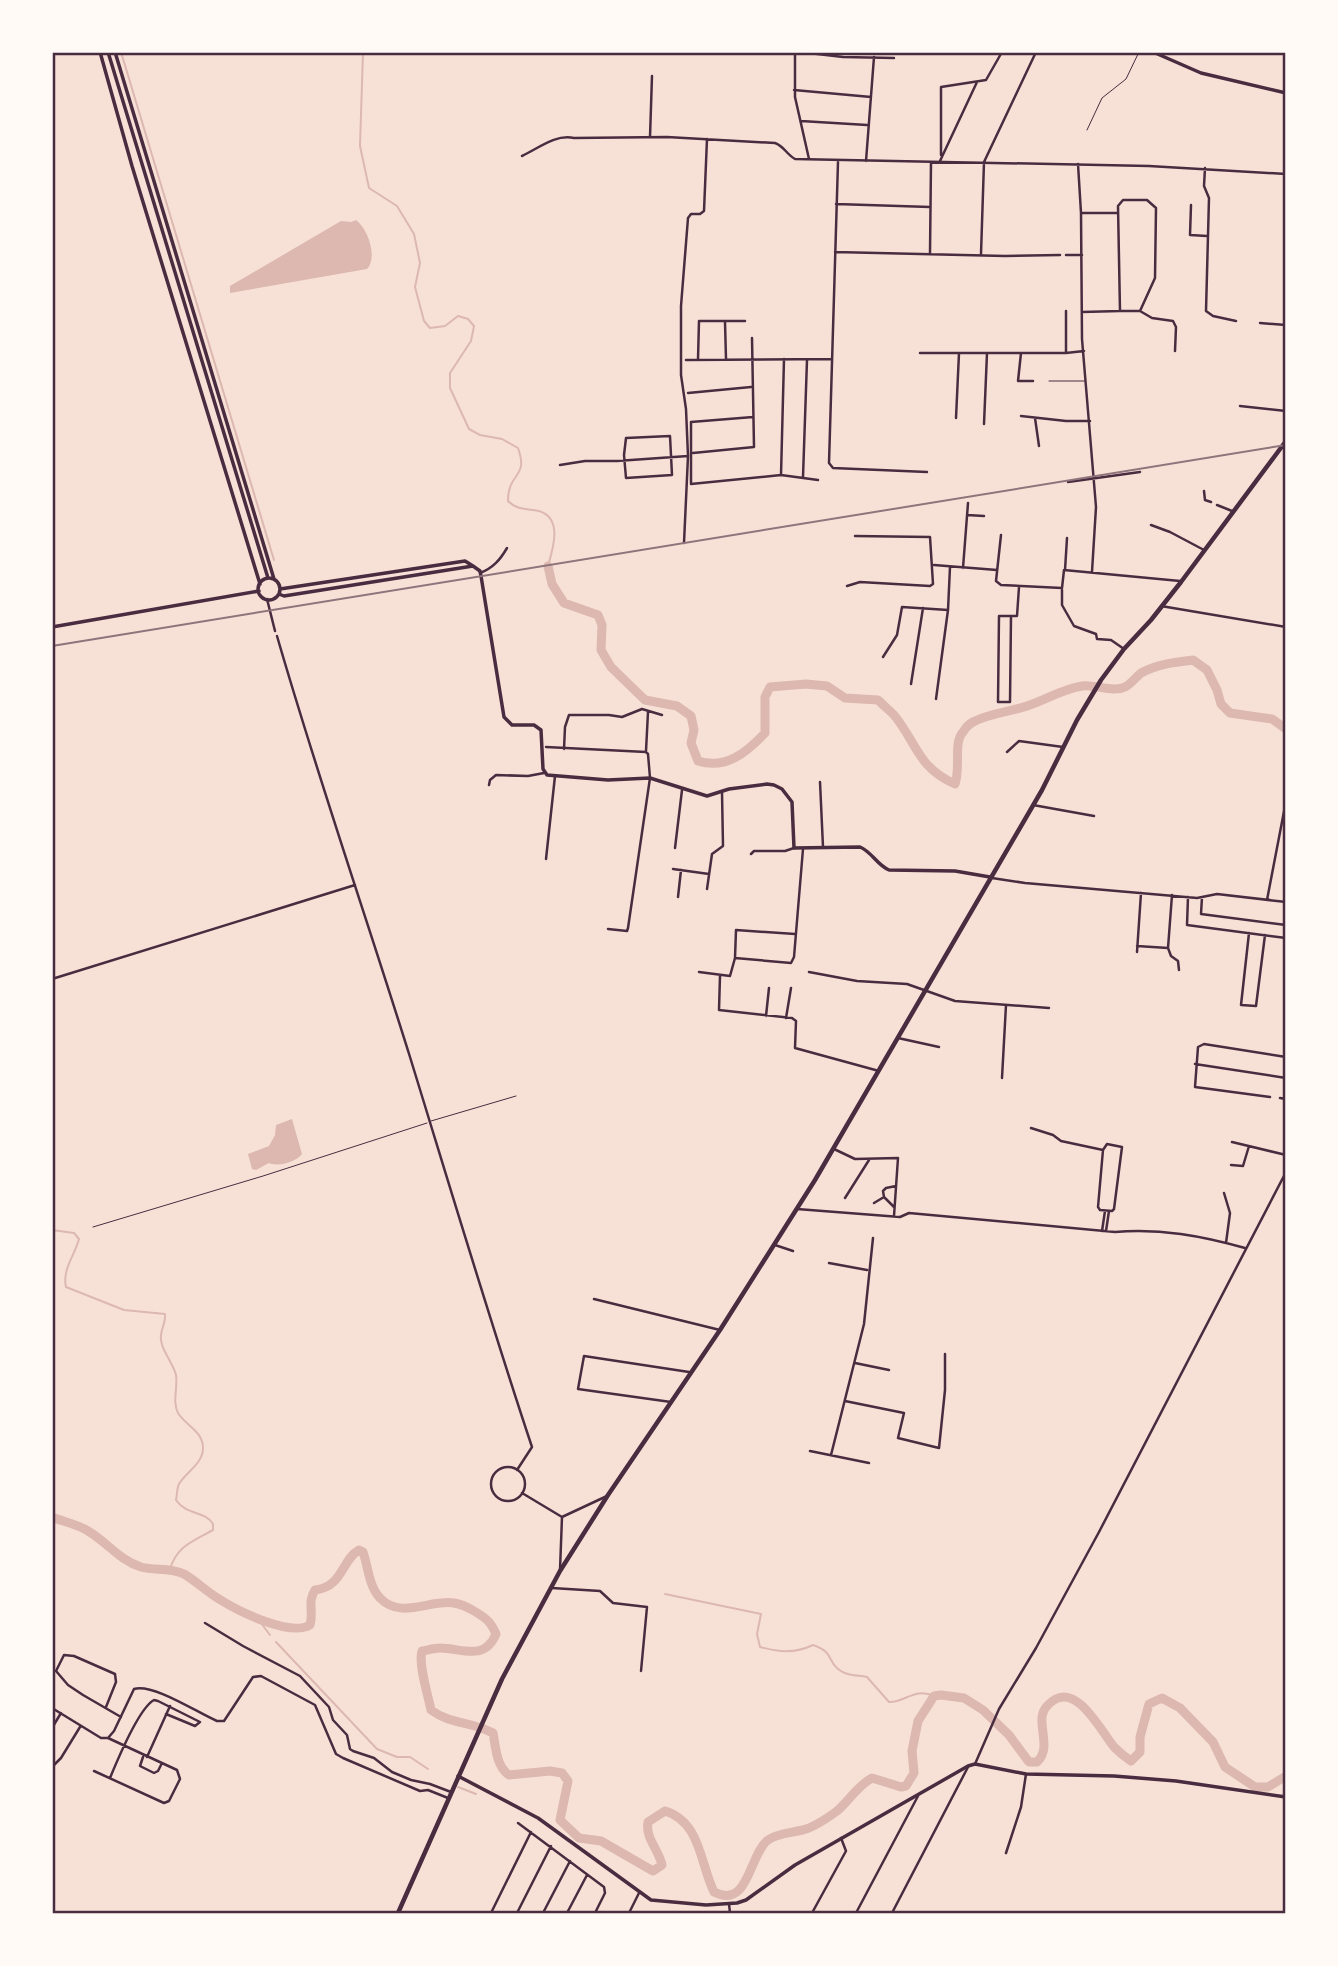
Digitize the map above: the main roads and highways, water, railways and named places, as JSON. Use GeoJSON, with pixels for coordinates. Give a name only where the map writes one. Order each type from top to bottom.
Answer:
{"type":"FeatureCollection","features":[{"type":"Feature","properties":{"kind":"main road"},"geometry":{"type":"LineString","coordinates":[[398,1913],[502,1679],[560,1572],[608,1495],[720,1330],[834,1149],[992,878],[1101,680],[1181,582],[1286,441]]}},
{"type":"Feature","properties":{"kind":"waterway"},"geometry":{"type":"LineString","coordinates":[[121,52],[274,560]]}},
{"type":"Feature","properties":{"kind":"waterway"},"geometry":{"type":"LineString","coordinates":[[363,52],[360,146],[369,188],[397,206],[414,234],[420,263],[415,287],[424,321],[430,328],[445,326],[458,316],[468,319],[474,326],[471,341],[450,373],[450,388],[469,429],[480,435],[502,439],[518,448],[521,465],[511,484],[508,501],[519,508],[539,511],[551,520],[554,535],[548,566]]}},
{"type":"Feature","properties":{"kind":"waterway"},"geometry":{"type":"LineString","coordinates":[[548,566],[552,584],[564,603],[598,615],[602,625],[601,650],[611,667],[645,700],[677,706],[691,716],[694,730],[691,743],[698,761],[718,763],[743,753],[765,733],[765,697],[770,687],[806,684],[827,686],[845,698],[878,700],[902,725],[925,762],[955,784],[958,742],[973,722],[1027,706],[1075,687],[1120,689],[1147,670],[1193,660],[1207,670],[1221,704],[1230,713],[1272,719],[1286,729]]}},
{"type":"Feature","properties":{"kind":"waterway"},"geometry":{"type":"LineString","coordinates":[[52,1230],[74,1233],[79,1239],[67,1268],[66,1287],[124,1310],[165,1314],[161,1340],[176,1375],[176,1408],[181,1418],[200,1437],[203,1448],[200,1459],[179,1484],[176,1500],[185,1509],[205,1517],[213,1524],[213,1530],[181,1549],[170,1569]]}},
{"type":"Feature","properties":{"kind":"waterway"},"geometry":{"type":"LineString","coordinates":[[52,1517],[88,1531],[133,1564],[184,1574],[215,1596],[251,1616],[290,1628],[310,1625],[311,1599],[315,1590],[331,1584],[359,1550],[363,1552],[373,1588],[388,1604],[406,1608],[454,1603],[472,1610],[488,1621],[496,1634],[491,1643],[479,1651],[440,1648],[422,1651],[422,1671],[431,1710],[446,1718],[493,1733],[499,1762],[509,1775],[550,1771],[562,1773],[568,1781],[560,1820],[579,1838],[601,1841],[653,1871],[662,1865],[648,1833],[648,1822],[665,1811],[677,1816],[693,1834],[714,1892],[726,1896],[741,1887],[768,1840],[820,1822],[837,1811],[872,1778],[901,1787],[906,1786],[914,1773],[912,1751],[918,1721],[934,1696],[964,1698],[983,1710],[1009,1735],[1029,1762],[1037,1762],[1042,1756],[1043,1712],[1057,1698],[1067,1697],[1076,1701],[1094,1719],[1114,1747],[1131,1761],[1140,1752],[1140,1737],[1149,1704],[1162,1698],[1180,1708],[1213,1742],[1225,1767],[1255,1787],[1268,1787],[1286,1776]]}},
{"type":"Feature","properties":{"kind":"waterway"},"geometry":{"type":"LineString","coordinates":[[665,1594],[761,1614],[757,1634],[760,1647],[786,1651],[813,1645],[827,1653],[841,1671],[867,1677],[889,1702],[921,1693],[934,1696]]}},
{"type":"Feature","properties":{"kind":"waterway"},"geometry":{"type":"LineString","coordinates":[[258,1619],[270,1635]]}},
{"type":"Feature","properties":{"kind":"waterway"},"geometry":{"type":"LineString","coordinates":[[276,1642],[377,1749],[397,1757],[410,1757],[428,1769]]}},
{"type":"Feature","properties":{"kind":"waterway"},"geometry":{"type":"LineString","coordinates":[[458,1787],[476,1794]]}},
{"type":"Feature","properties":{"kind":"railway"},"geometry":{"type":"LineString","coordinates":[[52,646],[1286,445]]}}]}
